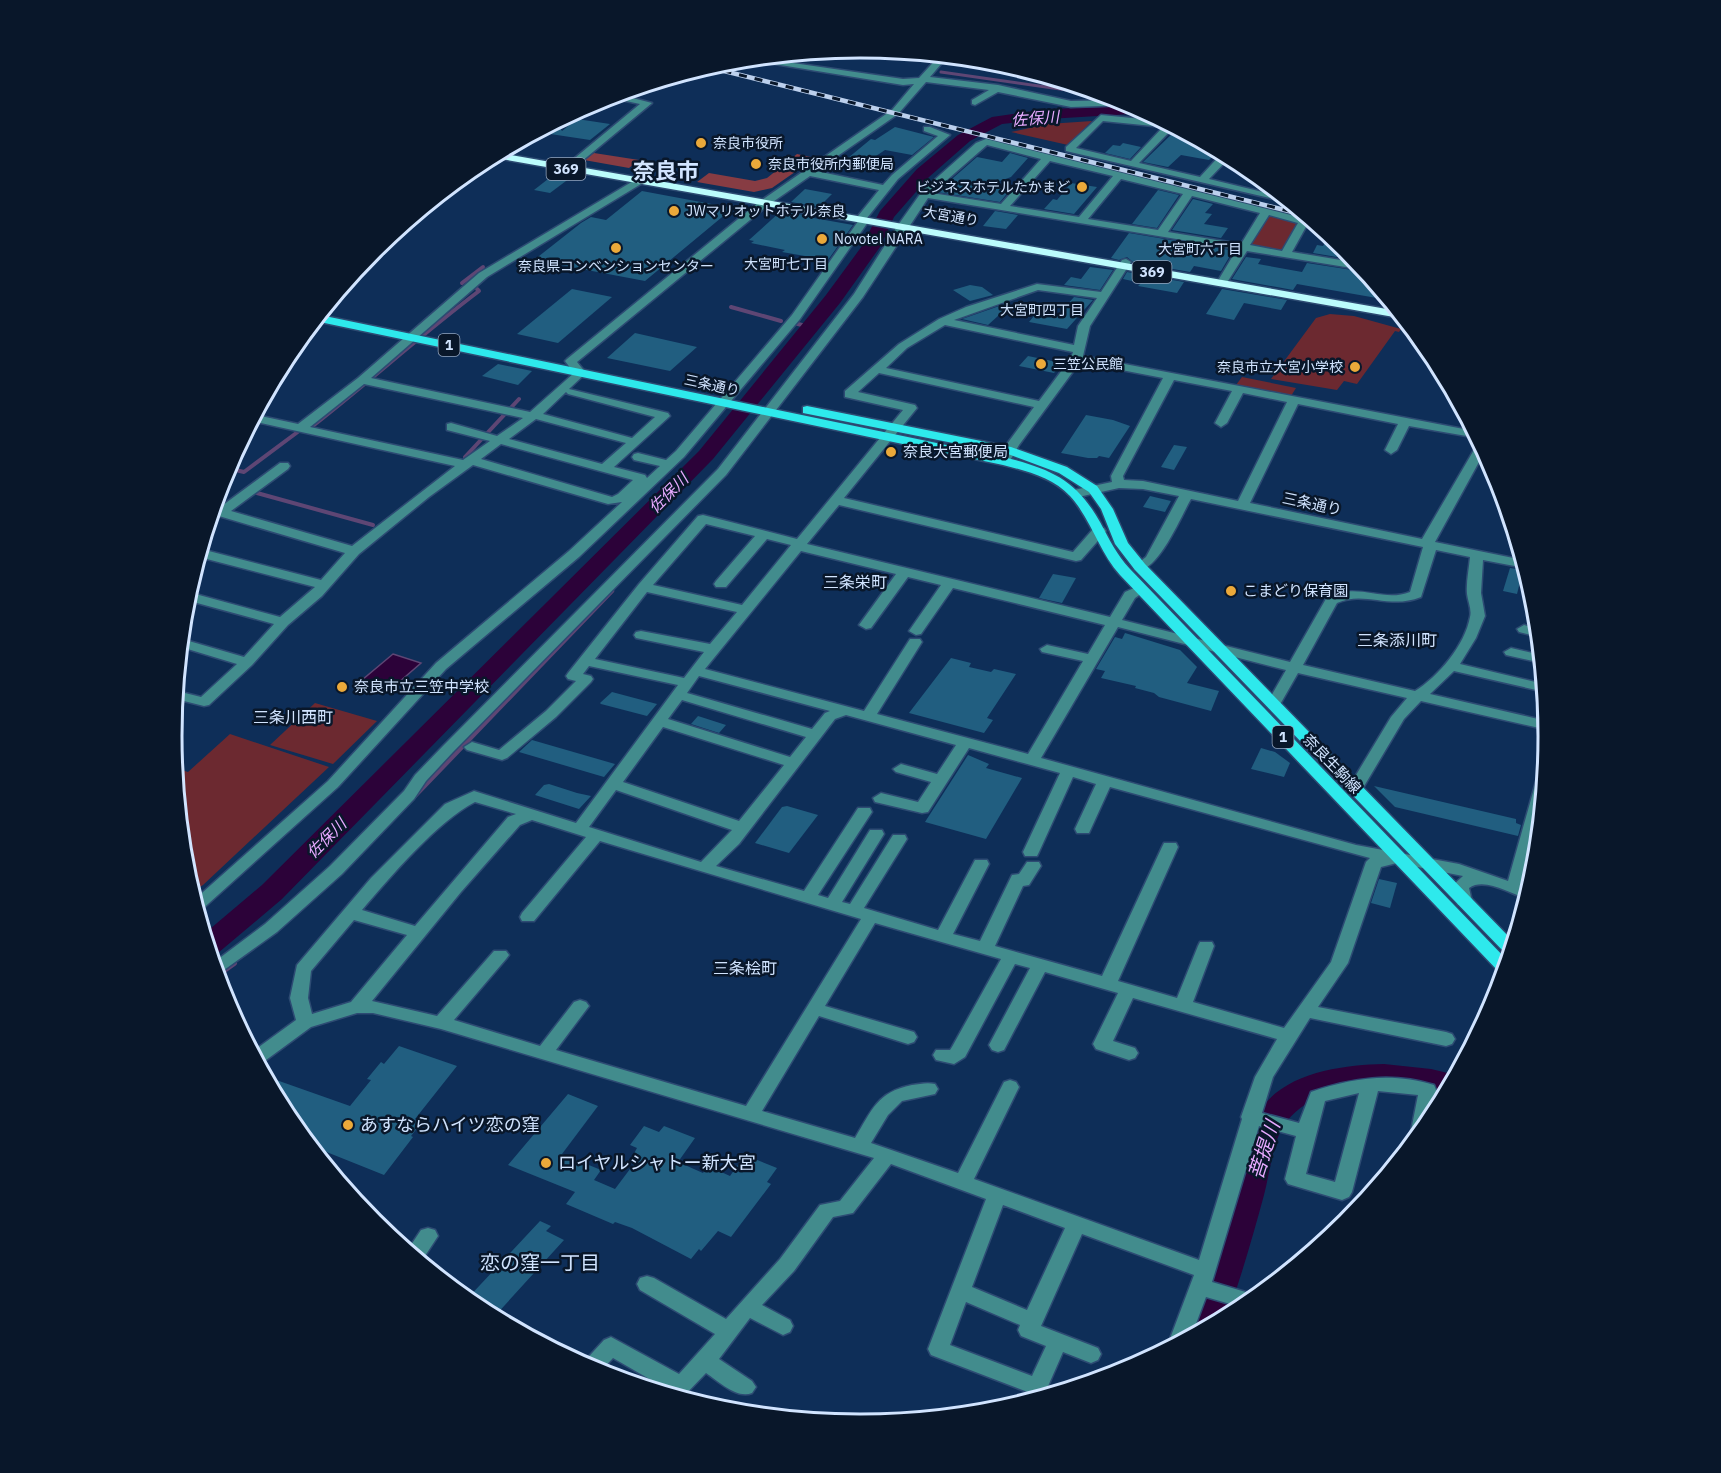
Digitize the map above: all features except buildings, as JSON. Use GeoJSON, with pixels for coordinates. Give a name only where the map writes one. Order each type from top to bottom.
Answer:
{"type":"FeatureCollection","features":[{"type":"Feature","properties":{"kind":"highway","name":"大宮通り"},"geometry":{"type":"LineString","coordinates":[[513,154],[638,182],[767,202]]}},
{"type":"Feature","properties":{"kind":"highway","name":"大宮通り"},"geometry":{"type":"LineString","coordinates":[[507,158],[1124,264],[1390,314]]}},
{"type":"Feature","properties":{"kind":"highway","name":"大宮通り"},"geometry":{"type":"LineString","coordinates":[[1124,264],[1384,307]]}},
{"type":"Feature","properties":{"kind":"main road","name":"三条通り"},"geometry":{"type":"LineString","coordinates":[[332,312],[413,334],[580,373],[729,399]]}},
{"type":"Feature","properties":{"kind":"main road","name":"三条通り"},"geometry":{"type":"LineString","coordinates":[[327,319],[571,361],[770,408],[1008,456],[1063,470],[1093,489]]}},
{"type":"Feature","properties":{"kind":"main road","name":"三条通り"},"geometry":{"type":"LineString","coordinates":[[1008,456],[1074,494]]}},
{"type":"Feature","properties":{"kind":"main road","name":"奈良生駒線"},"geometry":{"type":"LineString","coordinates":[[1093,489],[1107,508],[1122,544],[1140,567],[1506,944]]}},
{"type":"Feature","properties":{"kind":"main road","name":"奈良生駒線"},"geometry":{"type":"LineString","coordinates":[[1074,494],[1099,531],[1112,556],[1500,962]]}},
{"type":"Feature","properties":{"kind":"street"},"geometry":{"type":"LineString","coordinates":[[778,63],[903,82],[923,80],[998,88],[1071,104],[1105,104]]}},
{"type":"Feature","properties":{"kind":"street"},"geometry":{"type":"LineString","coordinates":[[184,697],[204,702],[247,662],[283,622],[324,585],[354,551],[424,494],[533,416],[580,373],[571,361],[767,202],[895,112],[938,63]]}},
{"type":"Feature","properties":{"kind":"street"},"geometry":{"type":"LineString","coordinates":[[975,102],[998,88]]}},
{"type":"Feature","properties":{"kind":"street"},"geometry":{"type":"LineString","coordinates":[[570,167],[647,103],[629,100]]}},
{"type":"Feature","properties":{"kind":"street"},"geometry":{"type":"LineString","coordinates":[[1095,105],[1101,117]]}},
{"type":"Feature","properties":{"kind":"street"},"geometry":{"type":"LineString","coordinates":[[1101,117],[1147,122]]}},
{"type":"Feature","properties":{"kind":"street"},"geometry":{"type":"LineString","coordinates":[[1101,117],[1069,149],[1202,182],[1266,194]]}},
{"type":"Feature","properties":{"kind":"street"},"geometry":{"type":"LineString","coordinates":[[1088,118],[1136,117]]}},
{"type":"Feature","properties":{"kind":"street"},"geometry":{"type":"LineString","coordinates":[[203,901],[333,784],[441,666],[574,554],[669,465],[729,399],[796,317],[885,188],[945,135],[927,129]]}},
{"type":"Feature","properties":{"kind":"street"},"geometry":{"type":"LineString","coordinates":[[1132,165],[1165,131]]}},
{"type":"Feature","properties":{"kind":"street"},"geometry":{"type":"LineString","coordinates":[[222,965],[272,928],[336,870],[409,795],[420,778],[448,749],[722,472],[859,295],[901,226],[926,195],[979,145],[986,142],[1301,221]]}},
{"type":"Feature","properties":{"kind":"street"},"geometry":{"type":"LineString","coordinates":[[1003,207],[1047,158]]}},
{"type":"Feature","properties":{"kind":"street"},"geometry":{"type":"LineString","coordinates":[[1202,182],[1220,162]]}},
{"type":"Feature","properties":{"kind":"street"},"geometry":{"type":"LineString","coordinates":[[808,173],[885,188]]}},
{"type":"Feature","properties":{"kind":"street"},"geometry":{"type":"LineString","coordinates":[[1081,220],[1119,175]]}},
{"type":"Feature","properties":{"kind":"street"},"geometry":{"type":"LineString","coordinates":[[301,428],[362,380],[483,275],[638,182]]}},
{"type":"Feature","properties":{"kind":"street"},"geometry":{"type":"LineString","coordinates":[[1161,234],[1189,193]]}},
{"type":"Feature","properties":{"kind":"street"},"geometry":{"type":"LineString","coordinates":[[926,195],[1347,265]]}},
{"type":"Feature","properties":{"kind":"street"},"geometry":{"type":"LineString","coordinates":[[1224,279],[1265,213]]}},
{"type":"Feature","properties":{"kind":"street"},"geometry":{"type":"LineString","coordinates":[[1285,255],[1303,223]]}},
{"type":"Feature","properties":{"kind":"street"},"geometry":{"type":"LineString","coordinates":[[1008,456],[1013,444],[1078,354],[1084,326],[1124,264]]}},
{"type":"Feature","properties":{"kind":"street"},"geometry":{"type":"LineString","coordinates":[[579,830],[713,649],[911,408],[849,394],[903,346],[943,321],[970,309],[1037,287],[1103,296]]}},
{"type":"Feature","properties":{"kind":"street"},"geometry":{"type":"LineString","coordinates":[[943,321],[1170,375],[1467,433]]}},
{"type":"Feature","properties":{"kind":"street"},"geometry":{"type":"LineString","coordinates":[[876,369],[1042,405]]}},
{"type":"Feature","properties":{"kind":"street"},"geometry":{"type":"LineString","coordinates":[[1119,484],[1117,476],[1170,375]]}},
{"type":"Feature","properties":{"kind":"street"},"geometry":{"type":"LineString","coordinates":[[362,380],[533,416],[635,442]]}},
{"type":"Feature","properties":{"kind":"street"},"geometry":{"type":"LineString","coordinates":[[1221,423],[1239,388]]}},
{"type":"Feature","properties":{"kind":"street"},"geometry":{"type":"LineString","coordinates":[[572,392],[664,416],[605,468]]}},
{"type":"Feature","properties":{"kind":"street"},"geometry":{"type":"LineString","coordinates":[[1242,506],[1294,399]]}},
{"type":"Feature","properties":{"kind":"street"},"geometry":{"type":"LineString","coordinates":[[261,420],[470,463],[614,501],[623,497],[641,478],[451,427]]}},
{"type":"Feature","properties":{"kind":"street"},"geometry":{"type":"LineString","coordinates":[[1390,450],[1405,421]]}},
{"type":"Feature","properties":{"kind":"street"},"geometry":{"type":"LineString","coordinates":[[1273,705],[1332,600],[1340,594],[1361,593],[1408,599],[1416,594],[1430,551],[1428,539],[1477,455]]}},
{"type":"Feature","properties":{"kind":"street"},"geometry":{"type":"LineString","coordinates":[[638,458],[669,465]]}},
{"type":"Feature","properties":{"kind":"street"},"geometry":{"type":"LineString","coordinates":[[222,508],[284,466]]}},
{"type":"Feature","properties":{"kind":"street","name":"三条通り"},"geometry":{"type":"LineString","coordinates":[[1074,494],[1119,484],[1143,485],[1515,562]]}},
{"type":"Feature","properties":{"kind":"street"},"geometry":{"type":"LineString","coordinates":[[1140,567],[1151,559],[1187,494]]}},
{"type":"Feature","properties":{"kind":"street"},"geometry":{"type":"LineString","coordinates":[[836,500],[1076,557],[1099,531]]}},
{"type":"Feature","properties":{"kind":"street"},"geometry":{"type":"LineString","coordinates":[[221,512],[354,551]]}},
{"type":"Feature","properties":{"kind":"street"},"geometry":{"type":"LineString","coordinates":[[472,747],[502,755],[551,714],[586,679],[573,676],[644,587],[703,519],[905,572],[1191,640],[1236,654],[1538,724]]}},
{"type":"Feature","properties":{"kind":"street"},"geometry":{"type":"LineString","coordinates":[[721,584],[764,534]]}},
{"type":"Feature","properties":{"kind":"street"},"geometry":{"type":"LineString","coordinates":[[208,555],[324,585]]}},
{"type":"Feature","properties":{"kind":"street"},"geometry":{"type":"LineString","coordinates":[[1355,790],[1398,717],[1418,695],[1428,689],[1451,666],[1469,638],[1478,616],[1474,593],[1477,555]]}},
{"type":"Feature","properties":{"kind":"street"},"geometry":{"type":"LineString","coordinates":[[866,625],[905,572]]}},
{"type":"Feature","properties":{"kind":"street"},"geometry":{"type":"LineString","coordinates":[[868,716],[950,582]]}},
{"type":"Feature","properties":{"kind":"street"},"geometry":{"type":"LineString","coordinates":[[644,587],[746,610]]}},
{"type":"Feature","properties":{"kind":"street"},"geometry":{"type":"LineString","coordinates":[[1032,760],[1130,595],[1142,589]]}},
{"type":"Feature","properties":{"kind":"street"},"geometry":{"type":"LineString","coordinates":[[197,599],[283,622]]}},
{"type":"Feature","properties":{"kind":"street"},"geometry":{"type":"LineString","coordinates":[[1524,629],[1530,631]]}},
{"type":"Feature","properties":{"kind":"street"},"geometry":{"type":"LineString","coordinates":[[641,635],[713,649]]}},
{"type":"Feature","properties":{"kind":"street"},"geometry":{"type":"LineString","coordinates":[[189,645],[247,662]]}},
{"type":"Feature","properties":{"kind":"street"},"geometry":{"type":"LineString","coordinates":[[1047,649],[1092,659]]}},
{"type":"Feature","properties":{"kind":"street"},"geometry":{"type":"LineString","coordinates":[[1511,652],[1534,657]]}},
{"type":"Feature","properties":{"kind":"street"},"geometry":{"type":"LineString","coordinates":[[586,661],[683,689],[816,735]]}},
{"type":"Feature","properties":{"kind":"street"},"geometry":{"type":"LineString","coordinates":[[1451,666],[1536,686]]}},
{"type":"Feature","properties":{"kind":"street"},"geometry":{"type":"LineString","coordinates":[[696,671],[1069,770],[1301,836],[1459,869],[1520,892]]}},
{"type":"Feature","properties":{"kind":"street"},"geometry":{"type":"LineString","coordinates":[[705,868],[742,828],[830,716],[844,711]]}},
{"type":"Feature","properties":{"kind":"street"},"geometry":{"type":"LineString","coordinates":[[660,721],[794,763]]}},
{"type":"Feature","properties":{"kind":"street"},"geometry":{"type":"LineString","coordinates":[[881,798],[922,808],[965,742]]}},
{"type":"Feature","properties":{"kind":"street"},"geometry":{"type":"LineString","coordinates":[[901,769],[941,780]]}},
{"type":"Feature","properties":{"kind":"street"},"geometry":{"type":"LineString","coordinates":[[985,948],[1018,879],[1023,881],[1069,770]]}},
{"type":"Feature","properties":{"kind":"street"},"geometry":{"type":"LineString","coordinates":[[1083,829],[1105,781]]}},
{"type":"Feature","properties":{"kind":"street"},"geometry":{"type":"LineString","coordinates":[[614,784],[742,828]]}},
{"type":"Feature","properties":{"kind":"street"},"geometry":{"type":"LineString","coordinates":[[305,1022],[299,998],[303,969],[377,882],[451,808],[474,796],[705,868],[1288,1036]]}},
{"type":"Feature","properties":{"kind":"street"},"geometry":{"type":"LineString","coordinates":[[808,898],[864,812]]}},
{"type":"Feature","properties":{"kind":"street"},"geometry":{"type":"LineString","coordinates":[[357,1007],[514,821],[531,814]]}},
{"type":"Feature","properties":{"kind":"street"},"geometry":{"type":"LineString","coordinates":[[832,905],[876,834]]}},
{"type":"Feature","properties":{"kind":"street"},"geometry":{"type":"LineString","coordinates":[[528,917],[597,835]]}},
{"type":"Feature","properties":{"kind":"street"},"geometry":{"type":"LineString","coordinates":[[751,1113],[814,1009],[899,839]]}},
{"type":"Feature","properties":{"kind":"street"},"geometry":{"type":"LineString","coordinates":[[1108,983],[1170,847]]}},
{"type":"Feature","properties":{"kind":"street"},"geometry":{"type":"LineString","coordinates":[[1183,1333],[1205,1283],[1264,1077],[1288,1036],[1339,963],[1374,862],[1400,858]]}},
{"type":"Feature","properties":{"kind":"street"},"geometry":{"type":"LineString","coordinates":[[943,938],[981,864]]}},
{"type":"Feature","properties":{"kind":"street"},"geometry":{"type":"LineString","coordinates":[[1464,901],[1460,886],[1469,880],[1486,878]]}},
{"type":"Feature","properties":{"kind":"street"},"geometry":{"type":"LineString","coordinates":[[352,913],[419,933]]}},
{"type":"Feature","properties":{"kind":"street"},"geometry":{"type":"LineString","coordinates":[[1183,1005],[1206,946]]}},
{"type":"Feature","properties":{"kind":"street"},"geometry":{"type":"LineString","coordinates":[[441,1023],[500,956]]}},
{"type":"Feature","properties":{"kind":"street"},"geometry":{"type":"LineString","coordinates":[[942,1055],[954,1057],[959,1052],[1011,956]]}},
{"type":"Feature","properties":{"kind":"street"},"geometry":{"type":"LineString","coordinates":[[998,1045],[1040,965]]}},
{"type":"Feature","properties":{"kind":"street"},"geometry":{"type":"LineString","coordinates":[[1129,989],[1102,1044],[1129,1053]]}},
{"type":"Feature","properties":{"kind":"street"},"geometry":{"type":"LineString","coordinates":[[543,1054],[580,1006]]}},
{"type":"Feature","properties":{"kind":"street"},"geometry":{"type":"LineString","coordinates":[[261,1054],[305,1022],[357,1007],[374,1007],[441,1023],[887,1155],[1077,1224],[1239,1298]]}},
{"type":"Feature","properties":{"kind":"street"},"geometry":{"type":"LineString","coordinates":[[814,1009],[908,1037]]}},
{"type":"Feature","properties":{"kind":"street"},"geometry":{"type":"LineString","coordinates":[[1306,1011],[1446,1039]]}},
{"type":"Feature","properties":{"kind":"street"},"geometry":{"type":"LineString","coordinates":[[1366,1084],[1369,1090],[1342,1192],[1295,1179],[1317,1097],[1342,1088],[1366,1084],[1390,1083],[1428,1090],[1423,1114]]}},
{"type":"Feature","properties":{"kind":"street"},"geometry":{"type":"LineString","coordinates":[[963,1182],[1010,1087]]}},
{"type":"Feature","properties":{"kind":"street"},"geometry":{"type":"LineString","coordinates":[[859,1147],[881,1110],[897,1095],[929,1089]]}},
{"type":"Feature","properties":{"kind":"street"},"geometry":{"type":"LineString","coordinates":[[1254,1118],[1306,1132]]}},
{"type":"Feature","properties":{"kind":"street"},"geometry":{"type":"LineString","coordinates":[[678,1389],[704,1361],[747,1307],[787,1265],[827,1210],[846,1208],[887,1155]]}},
{"type":"Feature","properties":{"kind":"street"},"geometry":{"type":"LineString","coordinates":[[997,1195],[938,1349],[1038,1387],[1058,1341]]}},
{"type":"Feature","properties":{"kind":"street"},"geometry":{"type":"LineString","coordinates":[[1077,1224],[1028,1330],[1091,1354]]}},
{"type":"Feature","properties":{"kind":"street"},"geometry":{"type":"LineString","coordinates":[[418,1250],[428,1236]]}},
{"type":"Feature","properties":{"kind":"street"},"geometry":{"type":"LineString","coordinates":[[647,1284],[728,1331]]}},
{"type":"Feature","properties":{"kind":"street"},"geometry":{"type":"LineString","coordinates":[[960,1291],[1033,1321]]}},
{"type":"Feature","properties":{"kind":"street"},"geometry":{"type":"LineString","coordinates":[[747,1307],[783,1326]]}},
{"type":"Feature","properties":{"kind":"street"},"geometry":{"type":"LineString","coordinates":[[597,1361],[611,1346],[670,1387]]}},
{"type":"Feature","properties":{"kind":"street"},"geometry":{"type":"LineString","coordinates":[[704,1361],[745,1387]]}},
{"type":"Feature","properties":{"kind":"shaded area"},"geometry":{"type":"Polygon","coordinates":[[[1092,121],[1068,145],[1011,132],[1048,124],[1092,121]]]}},
{"type":"Feature","properties":{"kind":"shaded area"},"geometry":{"type":"Polygon","coordinates":[[[594,153],[639,160],[629,168],[584,160],[594,153]]]}},
{"type":"Feature","properties":{"kind":"shaded area"},"geometry":{"type":"Polygon","coordinates":[[[797,154],[815,158],[772,188],[754,192],[697,182],[709,173],[755,181],[767,178],[797,154]]]}},
{"type":"Feature","properties":{"kind":"shaded area"},"geometry":{"type":"Polygon","coordinates":[[[1274,216],[1300,224],[1284,251],[1279,252],[1251,245],[1268,217],[1274,216]]]}},
{"type":"Feature","properties":{"kind":"shaded area"},"geometry":{"type":"Polygon","coordinates":[[[1330,314],[1354,316],[1401,329],[1399,332],[1395,331],[1357,384],[1344,381],[1337,390],[1271,379],[1316,318],[1330,314]]]}},
{"type":"Feature","properties":{"kind":"shaded area"},"geometry":{"type":"Polygon","coordinates":[[[1242,377],[1296,388],[1291,396],[1236,385],[1242,377]]]}},
{"type":"Feature","properties":{"kind":"shaded area"},"geometry":{"type":"Polygon","coordinates":[[[393,654],[421,663],[390,690],[362,680],[393,654]]]}},
{"type":"Feature","properties":{"kind":"shaded area"},"geometry":{"type":"Polygon","coordinates":[[[315,703],[377,721],[333,764],[270,745],[315,703]]]}},
{"type":"Feature","properties":{"kind":"shaded area"},"geometry":{"type":"Polygon","coordinates":[[[230,734],[329,767],[200,887],[188,825],[184,771],[188,772],[230,734]]]}},
{"type":"Feature","properties":{"kind":"waterway"},"geometry":{"type":"LineString","coordinates":[[941,72],[1061,89]]}},
{"type":"Feature","properties":{"kind":"waterway","name":"佐保川"},"geometry":{"type":"LineString","coordinates":[[214,941],[272,892],[706,455],[833,299],[871,247],[886,215],[923,173],[964,138],[998,120],[1048,114],[1122,111]]}},
{"type":"Feature","properties":{"kind":"waterway"},"geometry":{"type":"LineString","coordinates":[[462,283],[483,267]]}},
{"type":"Feature","properties":{"kind":"waterway"},"geometry":{"type":"LineString","coordinates":[[314,425],[479,291],[477,289]]}},
{"type":"Feature","properties":{"kind":"waterway"},"geometry":{"type":"LineString","coordinates":[[731,307],[781,321]]}},
{"type":"Feature","properties":{"kind":"waterway"},"geometry":{"type":"LineString","coordinates":[[794,323],[810,327]]}},
{"type":"Feature","properties":{"kind":"waterway"},"geometry":{"type":"LineString","coordinates":[[465,457],[519,399]]}},
{"type":"Feature","properties":{"kind":"waterway"},"geometry":{"type":"LineString","coordinates":[[237,470],[244,472],[299,431]]}},
{"type":"Feature","properties":{"kind":"waterway"},"geometry":{"type":"LineString","coordinates":[[257,493],[373,525]]}},
{"type":"Feature","properties":{"kind":"waterway"},"geometry":{"type":"LineString","coordinates":[[414,797],[612,591]]}},
{"type":"Feature","properties":{"kind":"waterway"},"geometry":{"type":"LineString","coordinates":[[224,970],[234,963]]}},
{"type":"Feature","properties":{"kind":"waterway","name":"菩提川"},"geometry":{"type":"LineString","coordinates":[[1210,1317],[1238,1230],[1262,1140],[1277,1111],[1294,1097],[1314,1086],[1336,1080],[1384,1075],[1443,1083]]}},
{"type":"Feature","properties":{"kind":"railway"},"geometry":{"type":"LineString","coordinates":[[728,72],[1288,211]]}},
{"type":"Feature","properties":{"kind":"place","name":"奈良市役所"},"geometry":{"type":"Point","coordinates":[701,143]}},
{"type":"Feature","properties":{"kind":"place","name":"奈良市役所内郵便局"},"geometry":{"type":"Point","coordinates":[756,164]}},
{"type":"Feature","properties":{"kind":"place","name":"ビジネスホテルたかまど"},"geometry":{"type":"Point","coordinates":[1082,187]}},
{"type":"Feature","properties":{"kind":"place","name":"JWマリオットホテル奈良"},"geometry":{"type":"Point","coordinates":[674,211]}},
{"type":"Feature","properties":{"kind":"place","name":"Novotel NARA"},"geometry":{"type":"Point","coordinates":[822,239]}},
{"type":"Feature","properties":{"kind":"place","name":"奈良県コンベンションセンター"},"geometry":{"type":"Point","coordinates":[616,248]}},
{"type":"Feature","properties":{"kind":"place","name":"三笠公民館"},"geometry":{"type":"Point","coordinates":[1041,364]}},
{"type":"Feature","properties":{"kind":"place","name":"奈良市立大宮小学校"},"geometry":{"type":"Point","coordinates":[1355,367]}},
{"type":"Feature","properties":{"kind":"place","name":"奈良大宮郵便局"},"geometry":{"type":"Point","coordinates":[891,452]}},
{"type":"Feature","properties":{"kind":"place","name":"こまどり保育園"},"geometry":{"type":"Point","coordinates":[1231,591]}},
{"type":"Feature","properties":{"kind":"place","name":"奈良市立三笠中学校"},"geometry":{"type":"Point","coordinates":[342,687]}},
{"type":"Feature","properties":{"kind":"place","name":"あすならハイツ恋の窪"},"geometry":{"type":"Point","coordinates":[348,1125]}},
{"type":"Feature","properties":{"kind":"place","name":"ロイヤルシャトー新大宮"},"geometry":{"type":"Point","coordinates":[546,1163]}},
{"type":"Feature","properties":{"kind":"district","name":"奈良市"},"geometry":{"type":"Point","coordinates":[666,171]}},
{"type":"Feature","properties":{"kind":"district","name":"大宮町六丁目"},"geometry":{"type":"Point","coordinates":[1200,249]}},
{"type":"Feature","properties":{"kind":"district","name":"大宮町七丁目"},"geometry":{"type":"Point","coordinates":[786,264]}},
{"type":"Feature","properties":{"kind":"district","name":"大宮町四丁目"},"geometry":{"type":"Point","coordinates":[1042,310]}},
{"type":"Feature","properties":{"kind":"district","name":"三条栄町"},"geometry":{"type":"Point","coordinates":[855,582]}},
{"type":"Feature","properties":{"kind":"district","name":"三条添川町"},"geometry":{"type":"Point","coordinates":[1397,640]}},
{"type":"Feature","properties":{"kind":"district","name":"三条川西町"},"geometry":{"type":"Point","coordinates":[293,717]}},
{"type":"Feature","properties":{"kind":"district","name":"三条桧町"},"geometry":{"type":"Point","coordinates":[745,968]}},
{"type":"Feature","properties":{"kind":"district","name":"恋の窪一丁目"},"geometry":{"type":"Point","coordinates":[540,1263]}}]}
